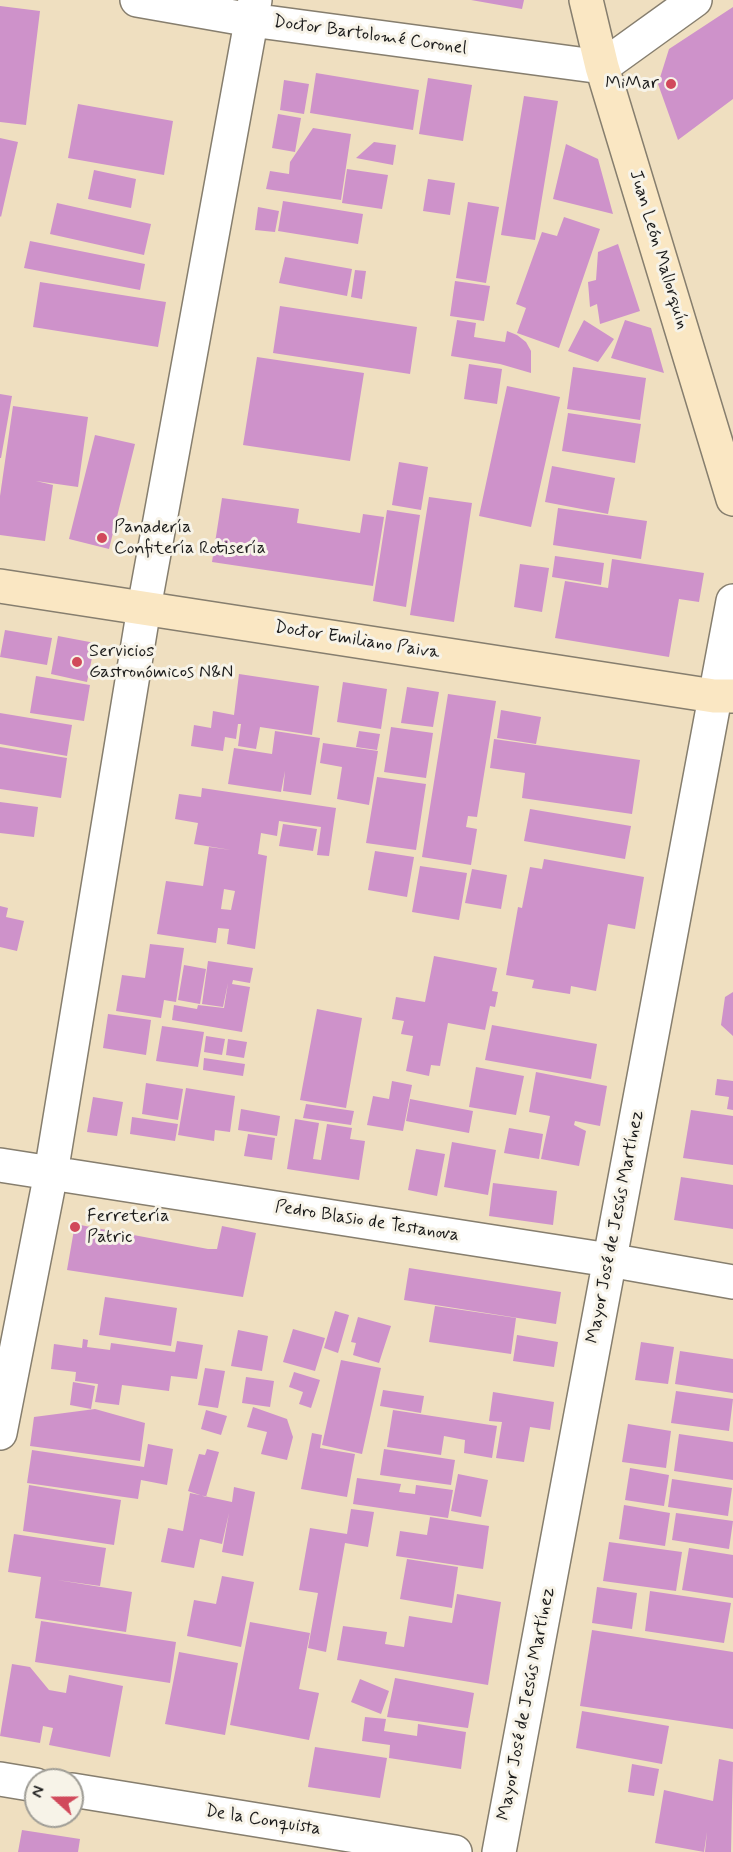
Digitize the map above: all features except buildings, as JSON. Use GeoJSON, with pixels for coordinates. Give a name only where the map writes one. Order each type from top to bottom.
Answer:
{"type":"FeatureCollection","features":[{"type":"Feature","properties":{"kind":"street","name":"Doctor Bartolomé Coronel"},"geometry":{"type":"LineString","coordinates":[[137,0],[253,10],[602,68]]}},
{"type":"Feature","properties":{"kind":"street","name":"Juan León Mallorquín"},"geometry":{"type":"LineString","coordinates":[[586,0],[602,68],[733,499]]}},
{"type":"Feature","properties":{"kind":"street"},"geometry":{"type":"LineString","coordinates":[[602,68],[695,0]]}},
{"type":"Feature","properties":{"kind":"street"},"geometry":{"type":"LineString","coordinates":[[0,1433],[51,1173],[144,608],[253,10]]}},
{"type":"Feature","properties":{"kind":"street","name":"Doctor Emiliano Paiva"},"geometry":{"type":"LineString","coordinates":[[0,586],[727,691]]}},
{"type":"Feature","properties":{"kind":"street","name":"Mayor José de Jesús Martínez"},"geometry":{"type":"LineString","coordinates":[[499,1852],[609,1260],[727,691],[733,601]]}},
{"type":"Feature","properties":{"kind":"street","name":"Pedro Blasio de Testanova"},"geometry":{"type":"LineString","coordinates":[[0,1165],[609,1260],[733,1282]]}},
{"type":"Feature","properties":{"kind":"street"},"geometry":{"type":"LineString","coordinates":[[0,1779],[24,1783]]}},
{"type":"Feature","properties":{"kind":"street","name":"De la Conquista"},"geometry":{"type":"LineString","coordinates":[[84,1792],[455,1852]]}},
{"type":"Feature","properties":{"kind":"place","name":"MiMar"},"geometry":{"type":"Point","coordinates":[671,84]}},
{"type":"Feature","properties":{"kind":"place","name":"Panadería Confitería Rotisería"},"geometry":{"type":"Point","coordinates":[102,538]}},
{"type":"Feature","properties":{"kind":"place","name":"Servicios Gastronómicos N&N"},"geometry":{"type":"Point","coordinates":[77,662]}},
{"type":"Feature","properties":{"kind":"place","name":"Ferretería Patric"},"geometry":{"type":"Point","coordinates":[75,1227]}}]}
